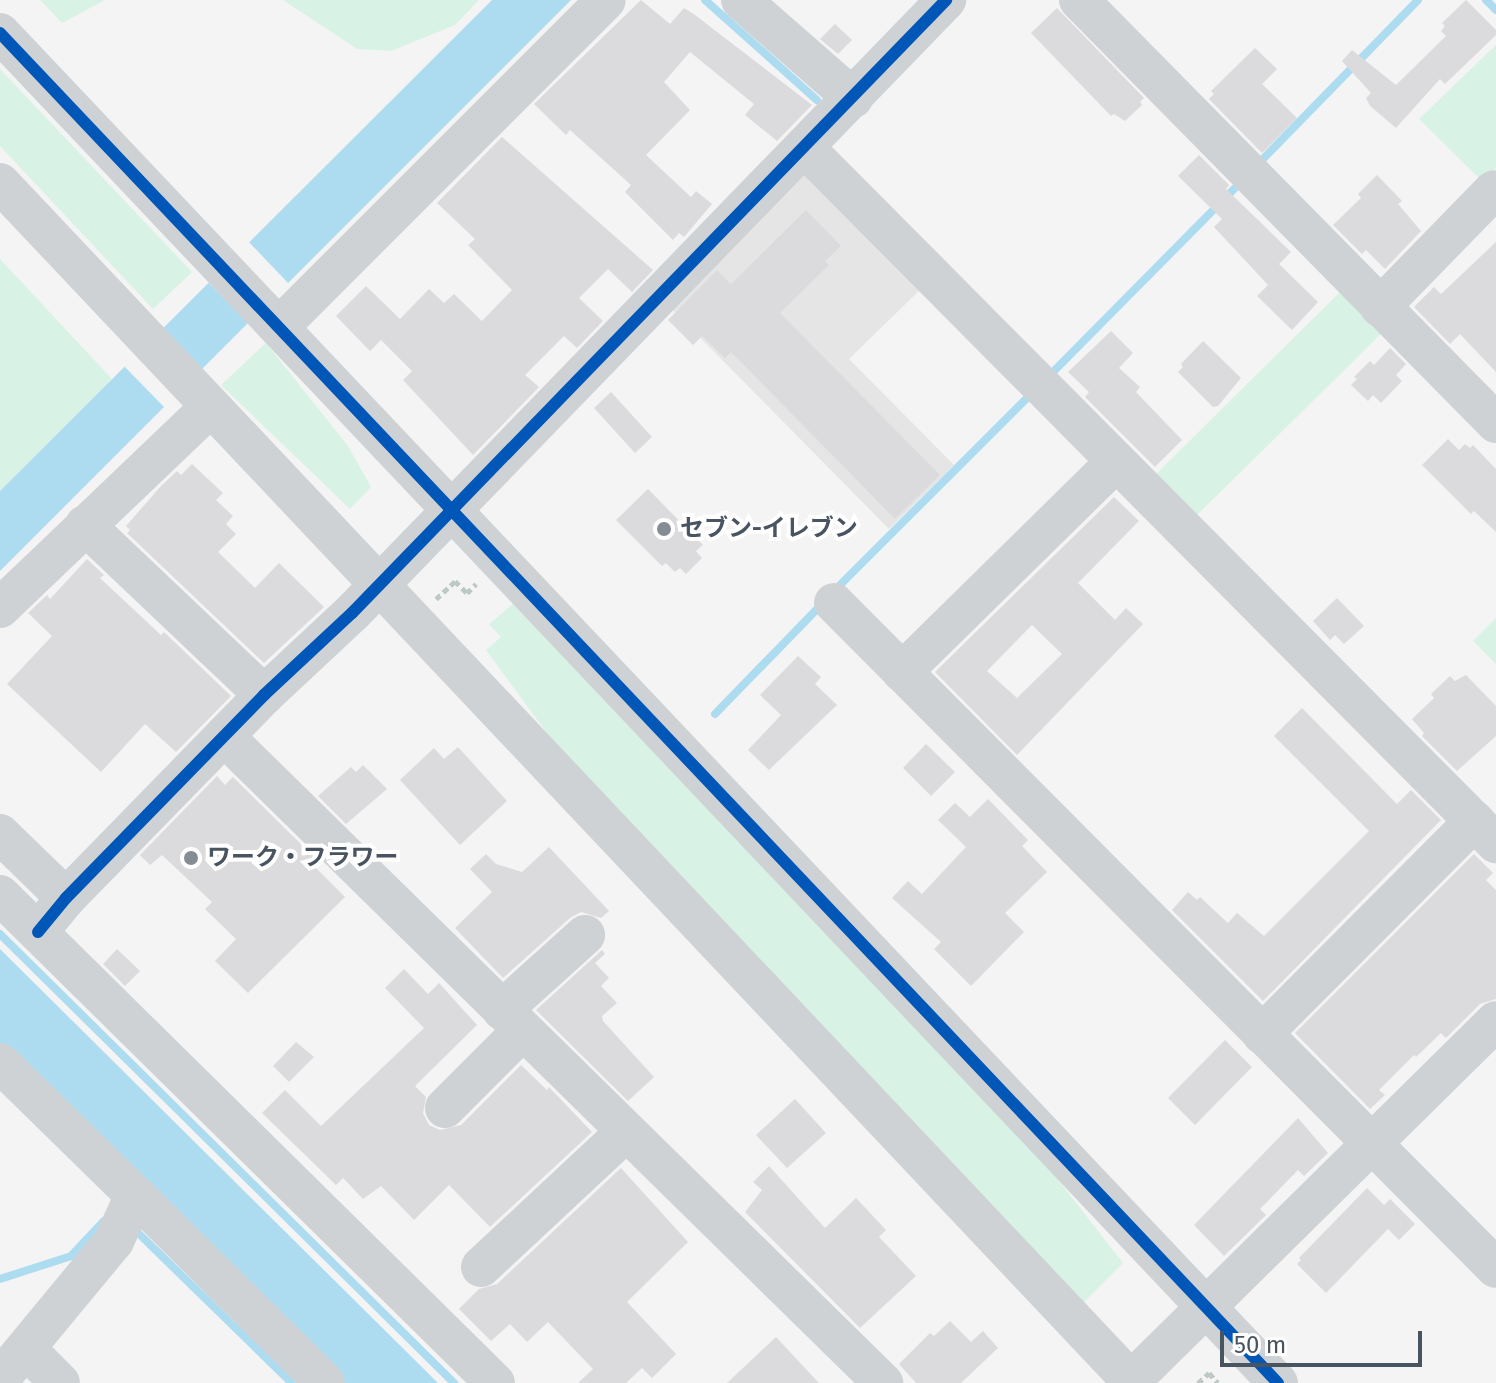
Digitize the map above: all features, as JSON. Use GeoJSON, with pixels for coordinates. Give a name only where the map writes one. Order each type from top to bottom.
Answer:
{"type":"FeatureCollection","features":[{"type":"Feature","properties":{"kind":"street"},"geometry":{"type":"LineString","coordinates":[[275,323],[606,0]]}},
{"type":"Feature","properties":{"kind":"street"},"geometry":{"type":"LineString","coordinates":[[741,0],[853,98]]}},
{"type":"Feature","properties":{"kind":"street"},"geometry":{"type":"LineString","coordinates":[[38,932],[66,898],[264,695],[311,655],[449,510],[806,149],[946,0]]}},
{"type":"Feature","properties":{"kind":"street"},"geometry":{"type":"LineString","coordinates":[[1079,0],[1496,423]]}},
{"type":"Feature","properties":{"kind":"street"},"geometry":{"type":"LineString","coordinates":[[0,33],[1278,1383]]}},
{"type":"Feature","properties":{"kind":"street"},"geometry":{"type":"LineString","coordinates":[[806,149],[1476,830],[1262,1034]]}},
{"type":"Feature","properties":{"kind":"street"},"geometry":{"type":"LineString","coordinates":[[0,183],[203,400],[381,583],[1131,1382],[1496,1021]]}},
{"type":"Feature","properties":{"kind":"street"},"geometry":{"type":"LineString","coordinates":[[1380,307],[1494,190]]}},
{"type":"Feature","properties":{"kind":"street"},"geometry":{"type":"LineString","coordinates":[[0,608],[85,525],[203,400]]}},
{"type":"Feature","properties":{"kind":"street"},"geometry":{"type":"LineString","coordinates":[[902,672],[1115,463]]}},
{"type":"Feature","properties":{"kind":"street"},"geometry":{"type":"LineString","coordinates":[[85,525],[264,695]]}},
{"type":"Feature","properties":{"kind":"street"},"geometry":{"type":"LineString","coordinates":[[834,603],[1496,1268]]}},
{"type":"Feature","properties":{"kind":"street"},"geometry":{"type":"LineString","coordinates":[[224,736],[883,1383]]}},
{"type":"Feature","properties":{"kind":"street"},"geometry":{"type":"LineString","coordinates":[[0,834],[66,898]]}},
{"type":"Feature","properties":{"kind":"street"},"geometry":{"type":"LineString","coordinates":[[0,895],[495,1383]]}},
{"type":"Feature","properties":{"kind":"street"},"geometry":{"type":"LineString","coordinates":[[445,1108],[512,1021],[585,935]]}},
{"type":"Feature","properties":{"kind":"street"},"geometry":{"type":"LineString","coordinates":[[0,1063],[127,1215],[325,1383]]}},
{"type":"Feature","properties":{"kind":"street"},"geometry":{"type":"LineString","coordinates":[[481,1267],[626,1132]]}},
{"type":"Feature","properties":{"kind":"street"},"geometry":{"type":"LineString","coordinates":[[60,1383],[16,1362],[127,1215]]}},
{"type":"Feature","properties":{"kind":"path"},"geometry":{"type":"LineString","coordinates":[[436,599],[455,581],[467,593],[477,583]]}},
{"type":"Feature","properties":{"kind":"path"},"geometry":{"type":"LineString","coordinates":[[1198,1383],[1209,1373],[1218,1383]]}},
{"type":"Feature","properties":{"kind":"shaded area"},"geometry":{"type":"Polygon","coordinates":[[[805,169],[927,283],[849,359],[954,465],[889,529],[667,304],[805,169]]]}},
{"type":"Feature","properties":{"kind":"green space"},"geometry":{"type":"Polygon","coordinates":[[[40,0],[105,0],[62,23],[40,0]]]}},
{"type":"Feature","properties":{"kind":"green space"},"geometry":{"type":"Polygon","coordinates":[[[283,0],[479,0],[455,25],[391,51],[357,49],[283,0]]]}},
{"type":"Feature","properties":{"kind":"green space"},"geometry":{"type":"Polygon","coordinates":[[[1496,45],[1496,168],[1483,182],[1419,119],[1496,45]]]}},
{"type":"Feature","properties":{"kind":"green space"},"geometry":{"type":"Polygon","coordinates":[[[0,69],[192,272],[153,309],[0,146],[0,69]]]}},
{"type":"Feature","properties":{"kind":"green space"},"geometry":{"type":"Polygon","coordinates":[[[0,259],[112,379],[0,491],[0,259]]]}},
{"type":"Feature","properties":{"kind":"green space"},"geometry":{"type":"Polygon","coordinates":[[[1342,290],[1383,332],[1192,520],[1151,479],[1342,290]]]}},
{"type":"Feature","properties":{"kind":"green space"},"geometry":{"type":"Polygon","coordinates":[[[266,343],[348,446],[371,487],[350,509],[221,385],[266,343]]]}},
{"type":"Feature","properties":{"kind":"green space"},"geometry":{"type":"Polygon","coordinates":[[[513,604],[1049,1168],[1123,1263],[1081,1305],[555,744],[486,650],[501,637],[489,624],[513,604]]]}},
{"type":"Feature","properties":{"kind":"green space"},"geometry":{"type":"Polygon","coordinates":[[[1496,618],[1496,664],[1473,641],[1496,618]]]}},
{"type":"Feature","properties":{"kind":"water"},"geometry":{"type":"Polygon","coordinates":[[[492,0],[571,0],[0,571],[0,491],[492,0]]]}},
{"type":"Feature","properties":{"kind":"water"},"geometry":{"type":"Polygon","coordinates":[[[0,949],[438,1383],[343,1383],[0,1046],[0,949]]]}},
{"type":"Feature","properties":{"kind":"pier"},"geometry":{"type":"Polygon","coordinates":[[[246,239],[290,285],[250,325],[206,280],[246,239]]]}},
{"type":"Feature","properties":{"kind":"pier"},"geometry":{"type":"Polygon","coordinates":[[[161,327],[204,372],[166,409],[122,364],[161,327]]]}},
{"type":"Feature","properties":{"kind":"building"},"geometry":{"type":"Polygon","coordinates":[[[641,0],[670,24],[684,8],[812,105],[777,141],[745,115],[754,104],[690,52],[664,82],[690,110],[646,155],[691,197],[696,191],[712,204],[684,237],[679,233],[673,240],[625,192],[631,185],[570,130],[566,135],[534,104],[641,0]]]}},
{"type":"Feature","properties":{"kind":"building"},"geometry":{"type":"Polygon","coordinates":[[[1466,0],[1496,30],[1496,35],[1445,84],[1440,79],[1396,128],[1370,106],[1366,98],[1371,93],[1342,61],[1352,50],[1396,85],[1446,36],[1441,31],[1445,26],[1442,23],[1466,0]]]}},
{"type":"Feature","properties":{"kind":"building"},"geometry":{"type":"Polygon","coordinates":[[[1057,8],[1144,98],[1140,102],[1142,105],[1125,121],[1114,114],[1111,116],[1031,33],[1057,8]]]}},
{"type":"Feature","properties":{"kind":"building"},"geometry":{"type":"Polygon","coordinates":[[[835,24],[852,40],[838,54],[820,39],[835,24]]]}},
{"type":"Feature","properties":{"kind":"building"},"geometry":{"type":"Polygon","coordinates":[[[1255,48],[1277,69],[1262,84],[1297,118],[1262,153],[1209,99],[1214,94],[1211,91],[1255,48]]]}},
{"type":"Feature","properties":{"kind":"building"},"geometry":{"type":"Polygon","coordinates":[[[502,137],[653,270],[632,292],[608,269],[579,298],[603,321],[577,348],[564,336],[525,375],[539,387],[473,455],[403,380],[412,371],[381,340],[370,351],[336,316],[366,286],[400,319],[429,289],[444,303],[454,294],[482,321],[512,290],[468,245],[475,239],[437,203],[502,137]]]}},
{"type":"Feature","properties":{"kind":"building"},"geometry":{"type":"Polygon","coordinates":[[[1199,155],[1229,185],[1226,189],[1291,252],[1279,264],[1318,302],[1292,330],[1257,296],[1268,285],[1214,227],[1222,219],[1178,176],[1199,155]]]}},
{"type":"Feature","properties":{"kind":"building"},"geometry":{"type":"Polygon","coordinates":[[[1377,175],[1402,201],[1398,204],[1421,231],[1385,269],[1366,250],[1362,254],[1333,225],[1361,198],[1358,194],[1377,175]]]}},
{"type":"Feature","properties":{"kind":"building"},"geometry":{"type":"Polygon","coordinates":[[[806,210],[841,246],[825,261],[829,265],[780,313],[940,475],[895,519],[731,352],[725,358],[702,336],[693,345],[668,320],[717,270],[731,284],[806,210]]]}},
{"type":"Feature","properties":{"kind":"building"},"geometry":{"type":"Polygon","coordinates":[[[1496,242],[1496,372],[1460,334],[1450,344],[1414,307],[1434,287],[1441,294],[1496,242]]]}},
{"type":"Feature","properties":{"kind":"building"},"geometry":{"type":"Polygon","coordinates":[[[1111,331],[1133,353],[1119,368],[1140,387],[1136,392],[1182,440],[1155,467],[1085,397],[1089,392],[1068,372],[1111,331]]]}},
{"type":"Feature","properties":{"kind":"building"},"geometry":{"type":"Polygon","coordinates":[[[1203,341],[1241,378],[1218,406],[1213,407],[1178,372],[1183,367],[1181,364],[1203,341]]]}},
{"type":"Feature","properties":{"kind":"building"},"geometry":{"type":"Polygon","coordinates":[[[1390,348],[1406,364],[1396,375],[1402,381],[1381,403],[1373,395],[1368,401],[1351,385],[1357,379],[1354,377],[1370,361],[1374,365],[1390,348]]]}},
{"type":"Feature","properties":{"kind":"building"},"geometry":{"type":"Polygon","coordinates":[[[611,392],[652,437],[635,453],[594,408],[611,392]]]}},
{"type":"Feature","properties":{"kind":"building"},"geometry":{"type":"Polygon","coordinates":[[[1448,439],[1459,450],[1465,444],[1470,448],[1473,445],[1496,469],[1496,532],[1474,511],[1471,514],[1422,465],[1448,439]]]}},
{"type":"Feature","properties":{"kind":"building"},"geometry":{"type":"Polygon","coordinates":[[[192,464],[223,493],[216,500],[233,516],[226,524],[236,534],[218,552],[255,588],[279,563],[324,607],[264,663],[127,533],[130,530],[126,526],[161,486],[177,471],[181,475],[192,464]]]}},
{"type":"Feature","properties":{"kind":"building"},"geometry":{"type":"Polygon","coordinates":[[[648,489],[703,545],[696,551],[702,558],[686,574],[680,568],[675,572],[666,563],[662,566],[616,520],[648,489]]]}},
{"type":"Feature","properties":{"kind":"building"},"geometry":{"type":"Polygon","coordinates":[[[1114,497],[1139,521],[1078,583],[1115,620],[1126,608],[1143,624],[1017,755],[935,672],[1114,497]],[[1032,625],[987,671],[1017,698],[1062,654],[1032,625]]]}},
{"type":"Feature","properties":{"kind":"building"},"geometry":{"type":"Polygon","coordinates":[[[87,559],[104,575],[100,578],[161,635],[164,632],[231,696],[176,752],[145,724],[101,772],[7,684],[52,636],[28,613],[47,595],[50,599],[87,559]]]}},
{"type":"Feature","properties":{"kind":"building"},"geometry":{"type":"Polygon","coordinates":[[[1337,598],[1364,626],[1344,644],[1335,635],[1330,640],[1313,621],[1337,598]]]}},
{"type":"Feature","properties":{"kind":"building"},"geometry":{"type":"Polygon","coordinates":[[[798,656],[821,677],[815,684],[837,705],[769,770],[748,750],[781,715],[760,695],[798,656]]]}},
{"type":"Feature","properties":{"kind":"building"},"geometry":{"type":"Polygon","coordinates":[[[1466,675],[1496,706],[1496,736],[1457,771],[1422,736],[1424,733],[1412,719],[1434,698],[1431,694],[1450,676],[1455,681],[1466,675]]]}},
{"type":"Feature","properties":{"kind":"building"},"geometry":{"type":"Polygon","coordinates":[[[1302,708],[1397,804],[1411,790],[1441,820],[1263,1001],[1172,910],[1188,892],[1197,900],[1200,897],[1228,923],[1237,913],[1264,936],[1369,831],[1274,736],[1302,708]]]}},
{"type":"Feature","properties":{"kind":"building"},"geometry":{"type":"Polygon","coordinates":[[[926,744],[955,772],[931,796],[903,768],[926,744]]]}},
{"type":"Feature","properties":{"kind":"building"},"geometry":{"type":"Polygon","coordinates":[[[458,747],[507,801],[460,845],[400,780],[434,748],[444,759],[458,747]]]}},
{"type":"Feature","properties":{"kind":"building"},"geometry":{"type":"Polygon","coordinates":[[[363,765],[387,789],[346,824],[318,796],[351,767],[356,772],[363,765]]]}},
{"type":"Feature","properties":{"kind":"building"},"geometry":{"type":"Polygon","coordinates":[[[217,776],[225,785],[233,777],[319,862],[314,866],[345,897],[248,993],[215,961],[236,939],[205,909],[212,902],[162,855],[150,865],[140,855],[217,776]]]}},
{"type":"Feature","properties":{"kind":"building"},"geometry":{"type":"Polygon","coordinates":[[[988,799],[1028,840],[1022,846],[1047,872],[1005,913],[1024,932],[971,986],[934,949],[941,942],[892,898],[908,881],[922,894],[966,847],[938,820],[955,803],[970,817],[988,799]]]}},
{"type":"Feature","properties":{"kind":"building"},"geometry":{"type":"Polygon","coordinates":[[[549,847],[609,911],[601,918],[581,912],[570,918],[503,978],[455,928],[492,892],[470,869],[486,854],[496,864],[522,872],[549,847]]]}},
{"type":"Feature","properties":{"kind":"building"},"geometry":{"type":"Polygon","coordinates":[[[1474,854],[1493,873],[1486,880],[1496,890],[1496,999],[1480,1004],[1446,1038],[1441,1033],[1416,1057],[1414,1055],[1379,1090],[1385,1095],[1370,1109],[1295,1033],[1474,854]]]}},
{"type":"Feature","properties":{"kind":"building"},"geometry":{"type":"Polygon","coordinates":[[[117,949],[140,971],[125,986],[103,964],[117,949]]]}},
{"type":"Feature","properties":{"kind":"building"},"geometry":{"type":"Polygon","coordinates":[[[602,950],[605,954],[595,963],[609,978],[601,986],[617,1003],[602,1016],[603,1021],[654,1077],[628,1101],[536,1010],[602,950]]]}},
{"type":"Feature","properties":{"kind":"building"},"geometry":{"type":"Polygon","coordinates":[[[404,969],[428,994],[439,983],[477,1025],[415,1086],[426,1097],[423,1113],[429,1125],[440,1130],[461,1125],[521,1065],[547,1090],[549,1087],[592,1132],[490,1227],[449,1185],[414,1220],[381,1186],[363,1199],[343,1178],[336,1185],[262,1113],[285,1090],[321,1126],[424,1028],[385,988],[404,969]]]}},
{"type":"Feature","properties":{"kind":"building"},"geometry":{"type":"Polygon","coordinates":[[[1225,1040],[1252,1067],[1195,1125],[1168,1098],[1225,1040]]]}},
{"type":"Feature","properties":{"kind":"building"},"geometry":{"type":"Polygon","coordinates":[[[296,1042],[314,1057],[289,1082],[273,1066],[296,1042]]]}},
{"type":"Feature","properties":{"kind":"building"},"geometry":{"type":"Polygon","coordinates":[[[795,1099],[826,1133],[787,1168],[756,1135],[795,1099]]]}},
{"type":"Feature","properties":{"kind":"building"},"geometry":{"type":"Polygon","coordinates":[[[1298,1118],[1328,1153],[1304,1176],[1298,1170],[1260,1209],[1266,1215],[1224,1256],[1194,1225],[1298,1118]]]}},
{"type":"Feature","properties":{"kind":"building"},"geometry":{"type":"Polygon","coordinates":[[[769,1166],[825,1228],[856,1198],[886,1230],[879,1237],[916,1276],[860,1328],[745,1212],[762,1190],[753,1182],[769,1166]]]}},
{"type":"Feature","properties":{"kind":"building"},"geometry":{"type":"Polygon","coordinates":[[[621,1168],[688,1242],[627,1302],[676,1354],[652,1378],[642,1368],[626,1383],[578,1383],[593,1369],[548,1322],[527,1342],[510,1324],[491,1341],[459,1309],[479,1289],[497,1284],[621,1168]]]}},
{"type":"Feature","properties":{"kind":"building"},"geometry":{"type":"Polygon","coordinates":[[[1367,1188],[1384,1205],[1390,1199],[1415,1224],[1399,1240],[1388,1229],[1326,1293],[1297,1264],[1301,1260],[1299,1258],[1367,1188]]]}},
{"type":"Feature","properties":{"kind":"building"},"geometry":{"type":"Polygon","coordinates":[[[950,1321],[971,1342],[983,1331],[998,1348],[961,1383],[916,1383],[899,1364],[930,1333],[934,1336],[950,1321]]]}},
{"type":"Feature","properties":{"kind":"building"},"geometry":{"type":"Polygon","coordinates":[[[776,1337],[819,1383],[727,1383],[776,1337]]]}},
{"type":"Feature","properties":{"kind":"waterway"},"geometry":{"type":"LineString","coordinates":[[705,0],[817,100]]}},
{"type":"Feature","properties":{"kind":"waterway"},"geometry":{"type":"LineString","coordinates":[[1258,164],[1418,0]]}},
{"type":"Feature","properties":{"kind":"waterway"},"geometry":{"type":"LineString","coordinates":[[1486,0],[1496,10]]}},
{"type":"Feature","properties":{"kind":"waterway"},"geometry":{"type":"LineString","coordinates":[[1048,377],[1241,182]]}},
{"type":"Feature","properties":{"kind":"waterway"},"geometry":{"type":"LineString","coordinates":[[835,590],[1032,393]]}},
{"type":"Feature","properties":{"kind":"waterway"},"geometry":{"type":"LineString","coordinates":[[715,714],[823,603]]}},
{"type":"Feature","properties":{"kind":"waterway"},"geometry":{"type":"LineString","coordinates":[[0,934],[454,1383]]}},
{"type":"Feature","properties":{"kind":"waterway"},"geometry":{"type":"LineString","coordinates":[[0,1279],[71,1256],[104,1221]]}},
{"type":"Feature","properties":{"kind":"waterway"},"geometry":{"type":"LineString","coordinates":[[132,1227],[292,1383]]}},
{"type":"Feature","properties":{"kind":"cycle path"},"geometry":{"type":"LineString","coordinates":[[38,932],[66,898],[264,695],[352,613],[946,0]]}},
{"type":"Feature","properties":{"kind":"cycle path"},"geometry":{"type":"LineString","coordinates":[[0,33],[1278,1383]]}},
{"type":"Feature","properties":{"kind":"place","name":"セブン-イレブン"},"geometry":{"type":"Point","coordinates":[664,529]}},
{"type":"Feature","properties":{"kind":"place","name":"ワーク・フラワー"},"geometry":{"type":"Point","coordinates":[191,858]}}]}
